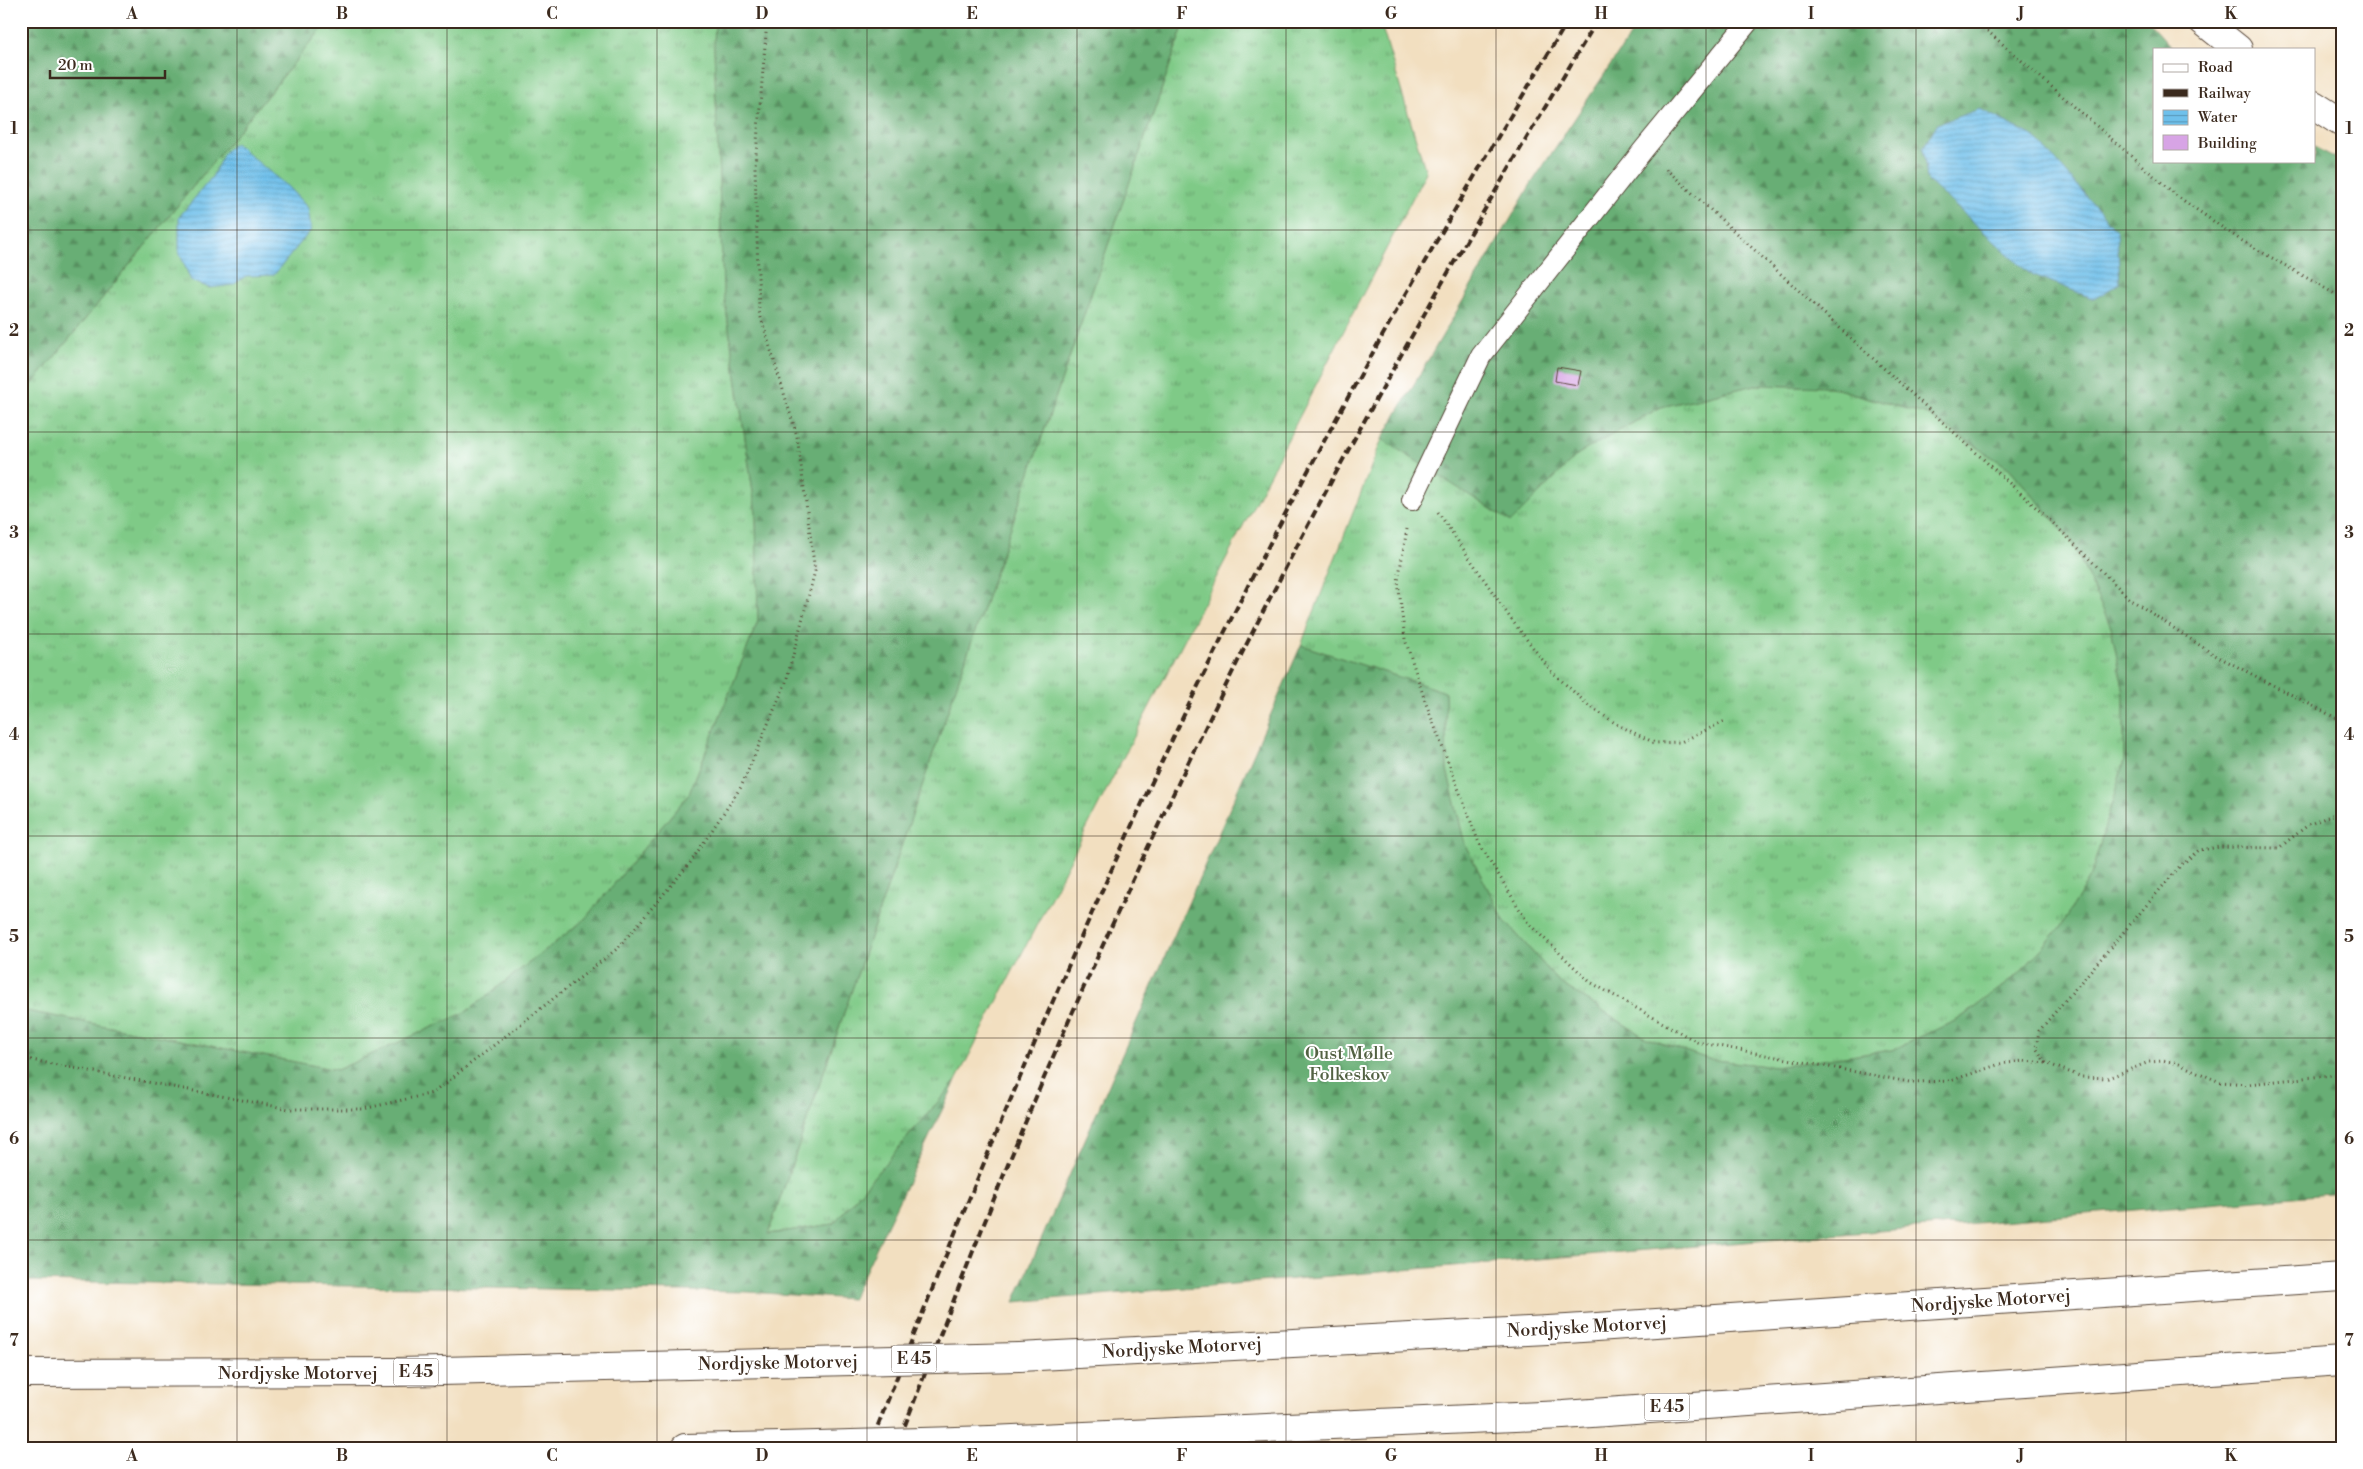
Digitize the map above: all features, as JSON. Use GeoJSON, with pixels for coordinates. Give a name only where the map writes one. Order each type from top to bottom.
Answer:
{"type":"FeatureCollection","features":[{"type":"Feature","properties":{"kind":"main road"},"geometry":{"type":"LineString","coordinates":[[2203,21],[2237,48]]}},
{"type":"Feature","properties":{"kind":"main road"},"geometry":{"type":"LineString","coordinates":[[2316,106],[2342,123]]}},
{"type":"Feature","properties":{"kind":"main road","name":"Nordjyske Motorvej"},"geometry":{"type":"LineString","coordinates":[[21,1373],[398,1372],[1019,1357],[1566,1329],[2342,1277]]}},
{"type":"Feature","properties":{"kind":"main road","name":"E 45"},"geometry":{"type":"LineString","coordinates":[[685,1448],[990,1440],[1563,1415],[2342,1361]]}},
{"type":"Feature","properties":{"kind":"lane"},"geometry":{"type":"LineString","coordinates":[[1412,500],[1480,356],[1644,149],[1749,21]]}},
{"type":"Feature","properties":{"kind":"path"},"geometry":{"type":"LineString","coordinates":[[21,1058],[289,1109],[363,1109],[433,1093],[618,948],[690,863],[741,787],[786,682],[815,572],[797,436],[759,311],[755,166],[767,21]]}},
{"type":"Feature","properties":{"kind":"path"},"geometry":{"type":"LineString","coordinates":[[1976,21],[2177,196],[2238,239],[2342,298]]}},
{"type":"Feature","properties":{"kind":"path"},"geometry":{"type":"LineString","coordinates":[[1644,149],[2046,516],[2130,599],[2213,654],[2342,720]]}},
{"type":"Feature","properties":{"kind":"path"},"geometry":{"type":"LineString","coordinates":[[1725,720],[1681,742],[1655,742],[1618,726],[1595,710],[1545,663],[1511,619],[1440,512],[1412,500],[1398,581],[1405,639],[1425,701],[1479,843],[1528,923],[1590,982],[1697,1042],[1882,1078],[1925,1083],[1950,1081],[2000,1064],[2023,1061],[2046,1063],[2082,1077],[2108,1078],[2149,1062],[2163,1061],[2179,1064],[2220,1082],[2248,1084],[2342,1074]]}},
{"type":"Feature","properties":{"kind":"path"},"geometry":{"type":"LineString","coordinates":[[2046,1063],[2036,1048],[2038,1030],[2182,865],[2199,850],[2220,847],[2279,848],[2308,824],[2342,811]]}},
{"type":"Feature","properties":{"kind":"green space"},"geometry":{"type":"Polygon","coordinates":[[[21,21],[328,21],[21,398],[21,21]]]}},
{"type":"Feature","properties":{"kind":"green space"},"geometry":{"type":"Polygon","coordinates":[[[328,21],[715,21],[714,47],[723,288],[756,513],[758,621],[689,794],[584,920],[466,1012],[337,1070],[21,1010],[21,398],[328,21]]]}},
{"type":"Feature","properties":{"kind":"green space"},"geometry":{"type":"Polygon","coordinates":[[[715,21],[1185,21],[768,1234],[833,1224],[956,1081],[852,1299],[748,1292],[21,1281],[21,1010],[337,1070],[466,1012],[584,920],[689,794],[758,621],[756,513],[723,288],[714,47],[715,21]]]}},
{"type":"Feature","properties":{"kind":"green space"},"geometry":{"type":"Polygon","coordinates":[[[1185,21],[1380,21],[1426,172],[956,1081],[833,1224],[768,1234],[1185,21]]]}},
{"type":"Feature","properties":{"kind":"green space","name":"Oust Mølle Folkeskov"},"geometry":{"type":"Polygon","coordinates":[[[1640,21],[2148,21],[2172,48],[2153,48],[2153,162],[2316,162],[2316,148],[2342,161],[2342,1193],[1014,1302],[1301,645],[1445,692],[1447,770],[1465,845],[1504,920],[1560,983],[1644,1037],[1708,1059],[1775,1067],[1892,1050],[1959,1019],[2019,974],[2060,928],[2091,875],[2124,761],[2124,693],[2111,627],[2071,540],[2009,468],[1928,415],[1831,387],[1755,385],[1661,407],[1578,454],[1511,522],[1382,439],[1531,184],[1640,21]]]}},
{"type":"Feature","properties":{"kind":"green space"},"geometry":{"type":"Polygon","coordinates":[[[1755,385],[1831,387],[1928,415],[2009,468],[2071,540],[2111,627],[2124,693],[2124,761],[2091,875],[2060,928],[2019,974],[1959,1019],[1892,1050],[1775,1067],[1708,1059],[1644,1037],[1560,983],[1504,920],[1465,845],[1447,770],[1445,692],[1301,645],[1382,439],[1511,521],[1578,454],[1661,407],[1755,385]]]}},
{"type":"Feature","properties":{"kind":"water"},"geometry":{"type":"Polygon","coordinates":[[[1980,109],[2035,137],[2117,231],[2120,283],[2094,299],[2029,273],[1927,180],[1923,148],[1937,124],[1980,109]]]}},
{"type":"Feature","properties":{"kind":"water"},"geometry":{"type":"Polygon","coordinates":[[[235,143],[288,187],[308,208],[311,230],[274,275],[246,276],[233,285],[210,288],[191,281],[179,252],[179,217],[212,177],[225,151],[235,143]]]}},
{"type":"Feature","properties":{"kind":"building"},"geometry":{"type":"Polygon","coordinates":[[[1557,367],[1581,371],[1578,385],[1555,381],[1557,367]]]}},
{"type":"Feature","properties":{"kind":"railway"},"geometry":{"type":"LineString","coordinates":[[869,1448],[1004,1114],[1100,894],[1202,677],[1292,500],[1368,362],[1486,156],[1568,21]]}},
{"type":"Feature","properties":{"kind":"railway"},"geometry":{"type":"LineString","coordinates":[[896,1448],[991,1206],[1066,1026],[1219,699],[1286,567],[1385,384],[1474,227],[1597,21]]}}]}
